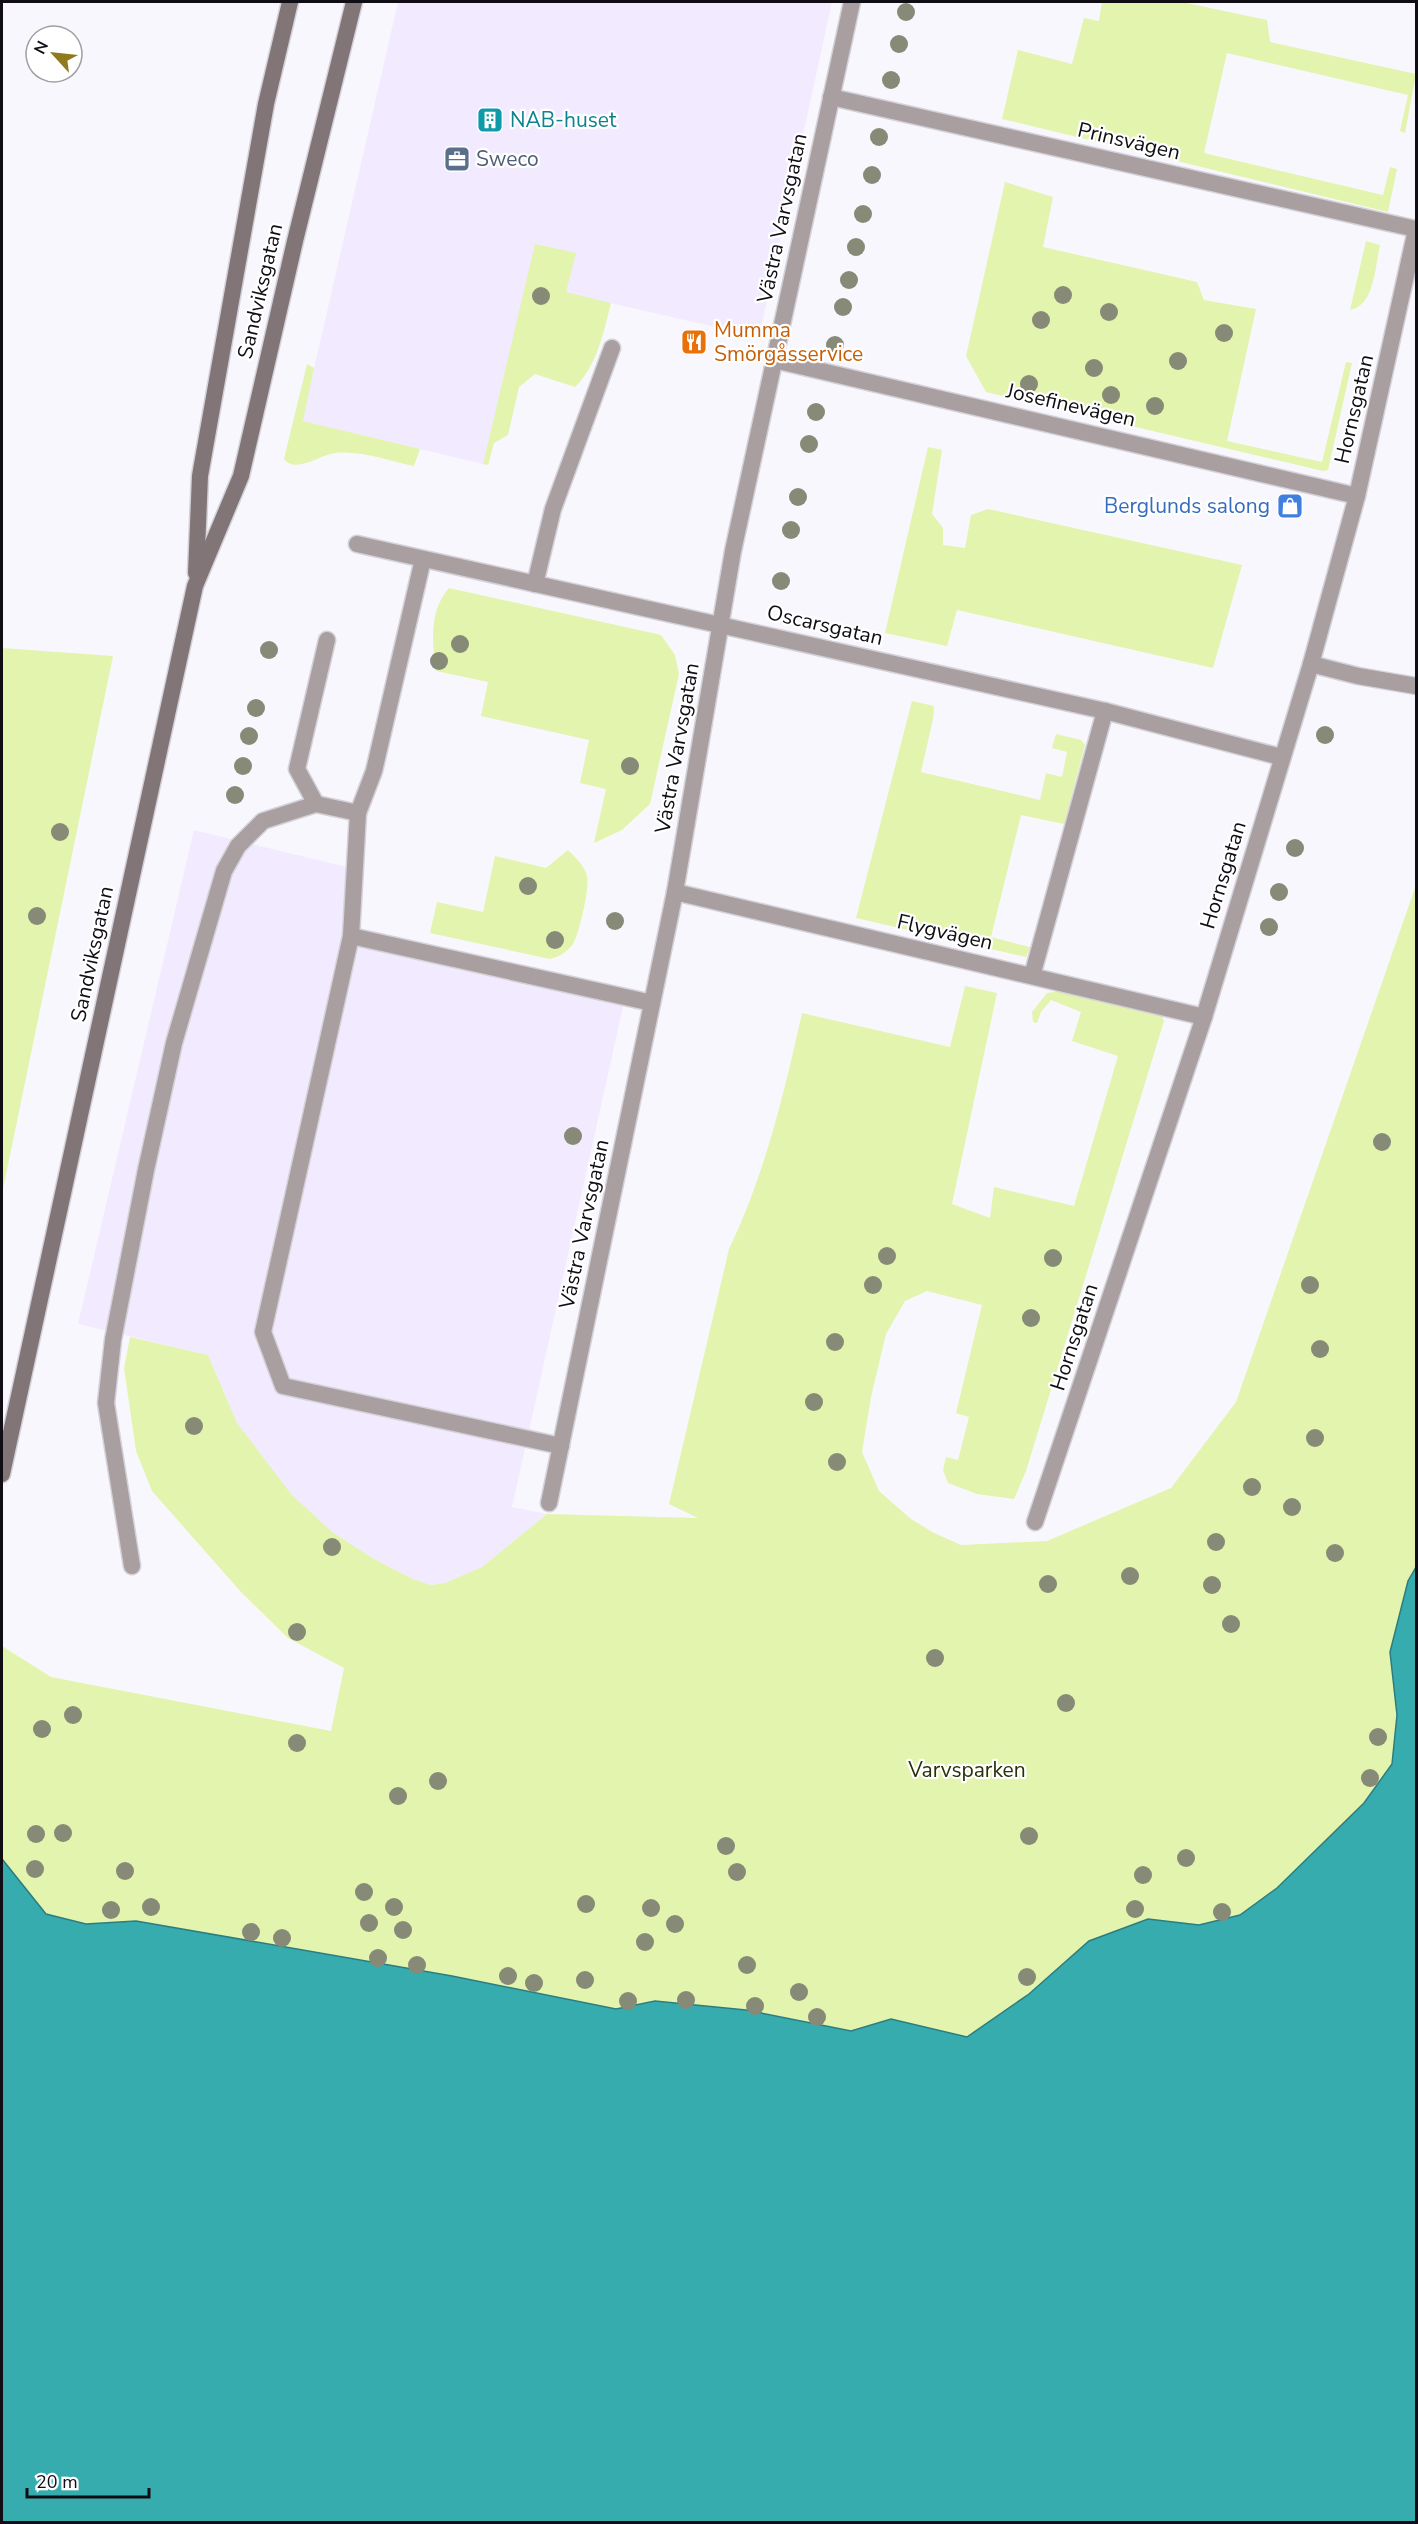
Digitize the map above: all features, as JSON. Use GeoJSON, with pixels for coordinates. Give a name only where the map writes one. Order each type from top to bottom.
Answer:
{"type":"FeatureCollection","features":[{"type":"Feature","properties":{"kind":"main road","name":"Sandviksgatan"},"geometry":{"type":"LineString","coordinates":[[2,1474],[195,586],[200,476],[266,104],[290,2]]}},
{"type":"Feature","properties":{"kind":"main road","name":"Sandviksgatan"},"geometry":{"type":"LineString","coordinates":[[195,586],[241,476],[295,241],[354,2]]}},
{"type":"Feature","properties":{"kind":"street","name":"Västra Varvsgatan"},"geometry":{"type":"LineString","coordinates":[[549,1503],[675,892],[733,551],[852,2]]}},
{"type":"Feature","properties":{"kind":"street","name":"Prinsvägen"},"geometry":{"type":"LineString","coordinates":[[831,98],[1416,229]]}},
{"type":"Feature","properties":{"kind":"street","name":"Hornsgatan"},"geometry":{"type":"LineString","coordinates":[[1035,1522],[1204,1017],[1311,664],[1357,496],[1416,229]]}},
{"type":"Feature","properties":{"kind":"street"},"geometry":{"type":"LineString","coordinates":[[535,584],[553,509],[612,348]]}},
{"type":"Feature","properties":{"kind":"street","name":"Josefinevägen"},"geometry":{"type":"LineString","coordinates":[[774,360],[1357,496]]}},
{"type":"Feature","properties":{"kind":"street","name":"Oscarsgatan"},"geometry":{"type":"LineString","coordinates":[[357,544],[1104,711],[1281,757]]}},
{"type":"Feature","properties":{"kind":"street"},"geometry":{"type":"LineString","coordinates":[[423,559],[374,771],[358,813],[351,936],[263,1332],[283,1386],[561,1446]]}},
{"type":"Feature","properties":{"kind":"street"},"geometry":{"type":"LineString","coordinates":[[316,804],[297,769],[327,640]]}},
{"type":"Feature","properties":{"kind":"street"},"geometry":{"type":"LineString","coordinates":[[1311,664],[1358,676],[1416,686]]}},
{"type":"Feature","properties":{"kind":"street"},"geometry":{"type":"LineString","coordinates":[[1032,976],[1104,711]]}},
{"type":"Feature","properties":{"kind":"street"},"geometry":{"type":"LineString","coordinates":[[132,1566],[106,1403],[113,1340],[146,1170],[174,1043],[224,871],[238,846],[263,821],[316,804],[358,813]]}},
{"type":"Feature","properties":{"kind":"street","name":"Flygvägen"},"geometry":{"type":"LineString","coordinates":[[675,892],[1204,1017]]}},
{"type":"Feature","properties":{"kind":"street"},"geometry":{"type":"LineString","coordinates":[[351,936],[652,1004]]}},
{"type":"Feature","properties":{"kind":"shaded area"},"geometry":{"type":"Polygon","coordinates":[[[398,2],[832,2],[759,337],[566,293],[536,244],[483,464],[302,421],[398,2]]]}},
{"type":"Feature","properties":{"kind":"shaded area"},"geometry":{"type":"Polygon","coordinates":[[[194,830],[363,871],[351,936],[625,998],[512,1507],[547,1514],[482,1567],[445,1583],[431,1585],[413,1579],[374,1559],[331,1532],[292,1495],[237,1423],[208,1355],[78,1324],[194,830]]]}},
{"type":"Feature","properties":{"kind":"green space"},"geometry":{"type":"Polygon","coordinates":[[[1102,2],[1182,2],[1267,20],[1270,42],[1416,74],[1405,133],[1400,131],[1408,95],[1227,53],[1204,153],[1383,195],[1390,167],[1397,169],[1388,212],[1002,119],[1018,50],[1072,64],[1084,18],[1099,21],[1102,2]]]}},
{"type":"Feature","properties":{"kind":"green space"},"geometry":{"type":"Polygon","coordinates":[[[1005,182],[1053,197],[1043,247],[1197,282],[1204,300],[1256,309],[1227,441],[1322,462],[1346,362],[1352,363],[1328,470],[1323,471],[986,392],[966,356],[1005,182]]]}},
{"type":"Feature","properties":{"kind":"green space"},"geometry":{"type":"Polygon","coordinates":[[[1366,241],[1380,245],[1375,273],[1365,301],[1350,310],[1366,241]]]}},
{"type":"Feature","properties":{"kind":"green space"},"geometry":{"type":"Polygon","coordinates":[[[535,244],[576,253],[566,292],[611,303],[606,325],[589,369],[575,387],[535,374],[519,387],[508,435],[494,443],[488,465],[483,464],[535,244]]]}},
{"type":"Feature","properties":{"kind":"green space"},"geometry":{"type":"Polygon","coordinates":[[[307,364],[314,368],[303,421],[420,449],[414,466],[364,454],[345,452],[329,454],[295,465],[284,459],[307,364]]]}},
{"type":"Feature","properties":{"kind":"green space"},"geometry":{"type":"Polygon","coordinates":[[[928,447],[942,450],[932,514],[943,528],[943,545],[965,548],[971,515],[988,509],[1242,565],[1213,668],[957,610],[947,646],[885,633],[928,447]]]}},
{"type":"Feature","properties":{"kind":"green space"},"geometry":{"type":"Polygon","coordinates":[[[449,588],[661,635],[675,655],[679,674],[650,804],[622,830],[594,843],[606,789],[580,783],[589,740],[481,716],[488,682],[436,671],[433,639],[435,617],[438,606],[449,588]]]}},
{"type":"Feature","properties":{"kind":"green space"},"geometry":{"type":"Polygon","coordinates":[[[2,648],[113,656],[2,1194],[2,648]]]}},
{"type":"Feature","properties":{"kind":"green space"},"geometry":{"type":"Polygon","coordinates":[[[912,701],[934,706],[921,772],[1040,800],[1046,773],[1062,777],[1067,752],[1052,748],[1056,734],[1081,740],[1085,745],[1064,824],[1021,815],[991,937],[1030,947],[1026,957],[856,918],[912,701]]]}},
{"type":"Feature","properties":{"kind":"green space"},"geometry":{"type":"Polygon","coordinates":[[[568,850],[584,868],[588,882],[575,939],[571,947],[563,954],[550,959],[430,933],[437,902],[483,912],[495,856],[546,868],[568,850]]]}},
{"type":"Feature","properties":{"kind":"green space","name":"Varvsparken"},"geometry":{"type":"Polygon","coordinates":[[[1416,885],[1416,1567],[1408,1581],[1390,1652],[1397,1715],[1392,1764],[1364,1803],[1277,1888],[1240,1915],[1199,1925],[1148,1919],[1029,1994],[967,2037],[891,2019],[851,2031],[746,2010],[655,2001],[616,2009],[452,1976],[137,1921],[86,1924],[46,1914],[2,1859],[2,1646],[51,1677],[331,1731],[344,1668],[288,1638],[241,1592],[152,1491],[136,1451],[124,1368],[130,1337],[208,1355],[237,1423],[292,1495],[332,1532],[374,1559],[413,1579],[431,1585],[445,1583],[482,1567],[547,1514],[698,1518],[669,1504],[729,1249],[763,1163],[802,1013],[950,1047],[965,986],[997,993],[952,1204],[990,1218],[994,1187],[1074,1206],[1118,1056],[1072,1041],[1081,1012],[1051,1000],[1041,1012],[1037,1023],[1033,1022],[1032,1012],[1047,993],[1061,991],[1161,1014],[1164,1021],[1026,1471],[1014,1499],[977,1494],[948,1483],[943,1470],[946,1457],[958,1460],[969,1417],[956,1413],[982,1305],[927,1291],[905,1301],[886,1334],[871,1397],[862,1452],[879,1491],[911,1519],[934,1533],[961,1545],[1047,1541],[1171,1488],[1236,1402],[1416,885]]]}},
{"type":"Feature","properties":{"kind":"water"},"geometry":{"type":"Polygon","coordinates":[[[1416,1567],[1416,2522],[2,2522],[2,1859],[46,1914],[86,1924],[136,1921],[452,1976],[616,2009],[655,2001],[746,2010],[851,2031],[891,2019],[967,2037],[1029,1994],[1089,1941],[1148,1919],[1199,1925],[1240,1915],[1277,1888],[1364,1803],[1392,1764],[1397,1715],[1390,1652],[1408,1581],[1416,1567]]]}},
{"type":"Feature","properties":{"kind":"place","name":"NAB-huset"},"geometry":{"type":"Point","coordinates":[490,120]}},
{"type":"Feature","properties":{"kind":"place","name":"Sweco"},"geometry":{"type":"Point","coordinates":[457,159]}},
{"type":"Feature","properties":{"kind":"place","name":"Mumma Smörgåsservice"},"geometry":{"type":"Point","coordinates":[694,342]}},
{"type":"Feature","properties":{"kind":"place","name":"Berglunds salong"},"geometry":{"type":"Point","coordinates":[1290,506]}}]}
